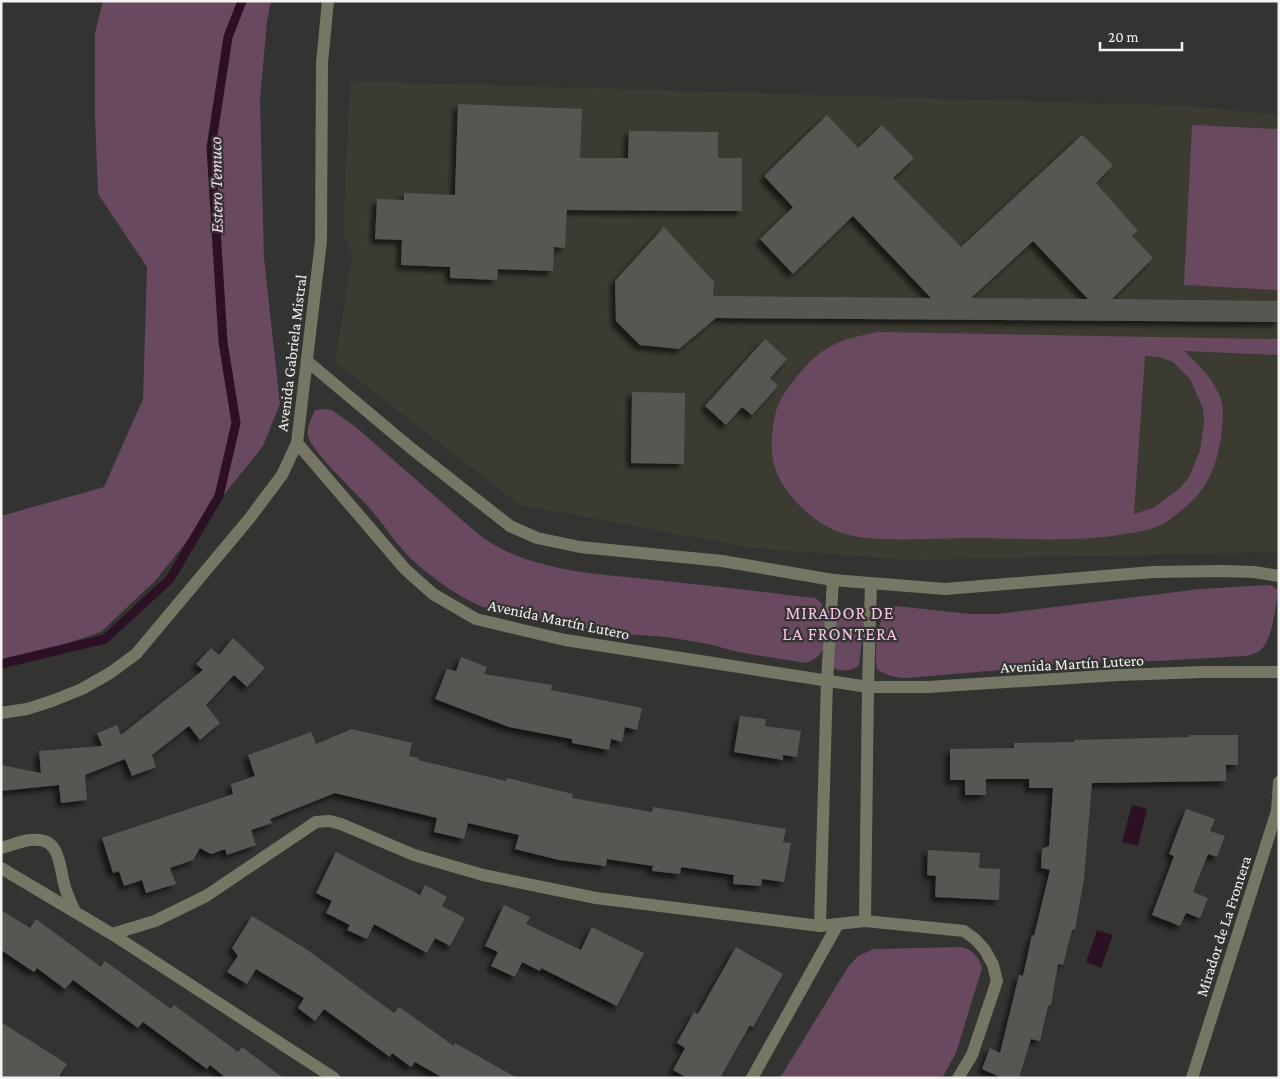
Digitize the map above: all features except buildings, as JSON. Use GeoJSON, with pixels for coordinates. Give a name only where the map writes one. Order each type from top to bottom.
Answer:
{"type":"FeatureCollection","features":[{"type":"Feature","properties":{"kind":"street","name":"Avenida Gabriela Mistral"},"geometry":{"type":"LineString","coordinates":[[1,714],[44,704],[82,689],[110,673],[136,654],[249,519],[282,475],[297,443],[321,241],[322,62],[328,1]]}},
{"type":"Feature","properties":{"kind":"street"},"geometry":{"type":"LineString","coordinates":[[307,361],[412,449],[510,526],[537,538],[580,547],[722,561],[833,580],[945,589],[1153,572],[1254,572],[1279,576]]}},
{"type":"Feature","properties":{"kind":"street","name":"Avenida Martín Lutero"},"geometry":{"type":"LineString","coordinates":[[297,443],[405,569],[433,594],[476,619],[565,640],[868,687],[928,687],[1202,672],[1279,672]]}},
{"type":"Feature","properties":{"kind":"street"},"geometry":{"type":"LineString","coordinates":[[820,926],[827,682],[833,580]]}},
{"type":"Feature","properties":{"kind":"street"},"geometry":{"type":"LineString","coordinates":[[865,921],[871,583]]}},
{"type":"Feature","properties":{"kind":"street","name":"Mirador de La Frontera"},"geometry":{"type":"LineString","coordinates":[[1192,1078],[1276,811],[1279,782]]}},
{"type":"Feature","properties":{"kind":"street"},"geometry":{"type":"LineString","coordinates":[[112,934],[155,921],[206,896],[260,862],[304,829],[316,822],[330,821],[414,855],[483,876],[596,898],[820,926],[865,921],[964,931],[985,950],[993,965],[996,981],[972,1055],[958,1078]]}},
{"type":"Feature","properties":{"kind":"street"},"geometry":{"type":"LineString","coordinates":[[1,848],[34,840],[41,840],[52,846],[59,861],[65,887],[76,912]]}},
{"type":"Feature","properties":{"kind":"street"},"geometry":{"type":"LineString","coordinates":[[1,868],[112,934],[334,1078]]}},
{"type":"Feature","properties":{"kind":"street"},"geometry":{"type":"LineString","coordinates":[[752,1078],[838,924]]}},
{"type":"Feature","properties":{"kind":"shaded area"},"geometry":{"type":"Polygon","coordinates":[[[103,1],[271,1],[267,22],[260,100],[264,258],[280,404],[263,446],[155,581],[101,632],[47,650],[1,661],[1,516],[104,487],[143,399],[147,267],[98,194],[95,117],[95,33],[103,1]]]}},
{"type":"Feature","properties":{"kind":"shaded area"},"geometry":{"type":"Polygon","coordinates":[[[350,81],[1190,106],[1279,115],[1279,552],[908,560],[753,548],[520,505],[335,362],[352,255],[343,233],[350,81]]]}},
{"type":"Feature","properties":{"kind":"shaded area"},"geometry":{"type":"Polygon","coordinates":[[[1192,125],[1279,129],[1279,290],[1184,285],[1192,125]]]}},
{"type":"Feature","properties":{"kind":"shaded area"},"geometry":{"type":"Polygon","coordinates":[[[878,332],[1279,339],[1279,355],[1184,351],[1207,374],[1220,396],[1223,412],[1221,437],[1213,470],[1203,488],[1188,505],[1161,525],[1148,530],[1108,537],[1073,539],[885,539],[841,533],[817,520],[787,491],[775,468],[772,454],[772,432],[776,411],[789,386],[804,368],[831,346],[851,338],[878,332]],[[1145,356],[1134,514],[1153,508],[1180,488],[1189,477],[1200,451],[1204,423],[1203,408],[1190,379],[1173,362],[1160,357],[1145,356]]]}},
{"type":"Feature","properties":{"kind":"shaded area"},"geometry":{"type":"Polygon","coordinates":[[[315,410],[332,410],[357,428],[477,533],[497,546],[542,564],[566,569],[815,598],[820,602],[825,613],[823,649],[816,658],[806,663],[738,652],[708,644],[667,637],[610,633],[483,607],[474,603],[442,584],[412,560],[372,511],[318,453],[308,436],[308,430],[315,410]]]}},
{"type":"Feature","properties":{"kind":"shaded area"},"geometry":{"type":"Polygon","coordinates":[[[1273,586],[1278,591],[1270,633],[1267,641],[1258,652],[1246,656],[1157,661],[1071,662],[1025,668],[907,678],[892,676],[877,669],[876,648],[882,617],[896,606],[970,614],[997,614],[1200,589],[1273,586]]]}},
{"type":"Feature","properties":{"kind":"shaded area"},"geometry":{"type":"Polygon","coordinates":[[[841,610],[861,611],[865,617],[859,665],[854,669],[843,670],[833,668],[836,615],[841,610]]]}},
{"type":"Feature","properties":{"kind":"shaded area"},"geometry":{"type":"Polygon","coordinates":[[[1132,805],[1147,809],[1138,846],[1122,842],[1132,805]]]}},
{"type":"Feature","properties":{"kind":"shaded area"},"geometry":{"type":"Polygon","coordinates":[[[1097,930],[1113,935],[1101,968],[1086,962],[1097,930]]]}},
{"type":"Feature","properties":{"kind":"shaded area"},"geometry":{"type":"Polygon","coordinates":[[[962,947],[975,954],[982,968],[956,1053],[942,1078],[780,1078],[848,967],[858,956],[874,949],[962,947]]]}},
{"type":"Feature","properties":{"kind":"waterway","name":"Estero Temuco"},"geometry":{"type":"LineString","coordinates":[[1,664],[105,639],[170,579],[219,496],[236,423],[223,342],[211,148],[228,37],[242,1]]}},
{"type":"Feature","properties":{"kind":"district","name":"MIRADOR DE LA FRONTERA"},"geometry":{"type":"Point","coordinates":[840,623]}}]}
